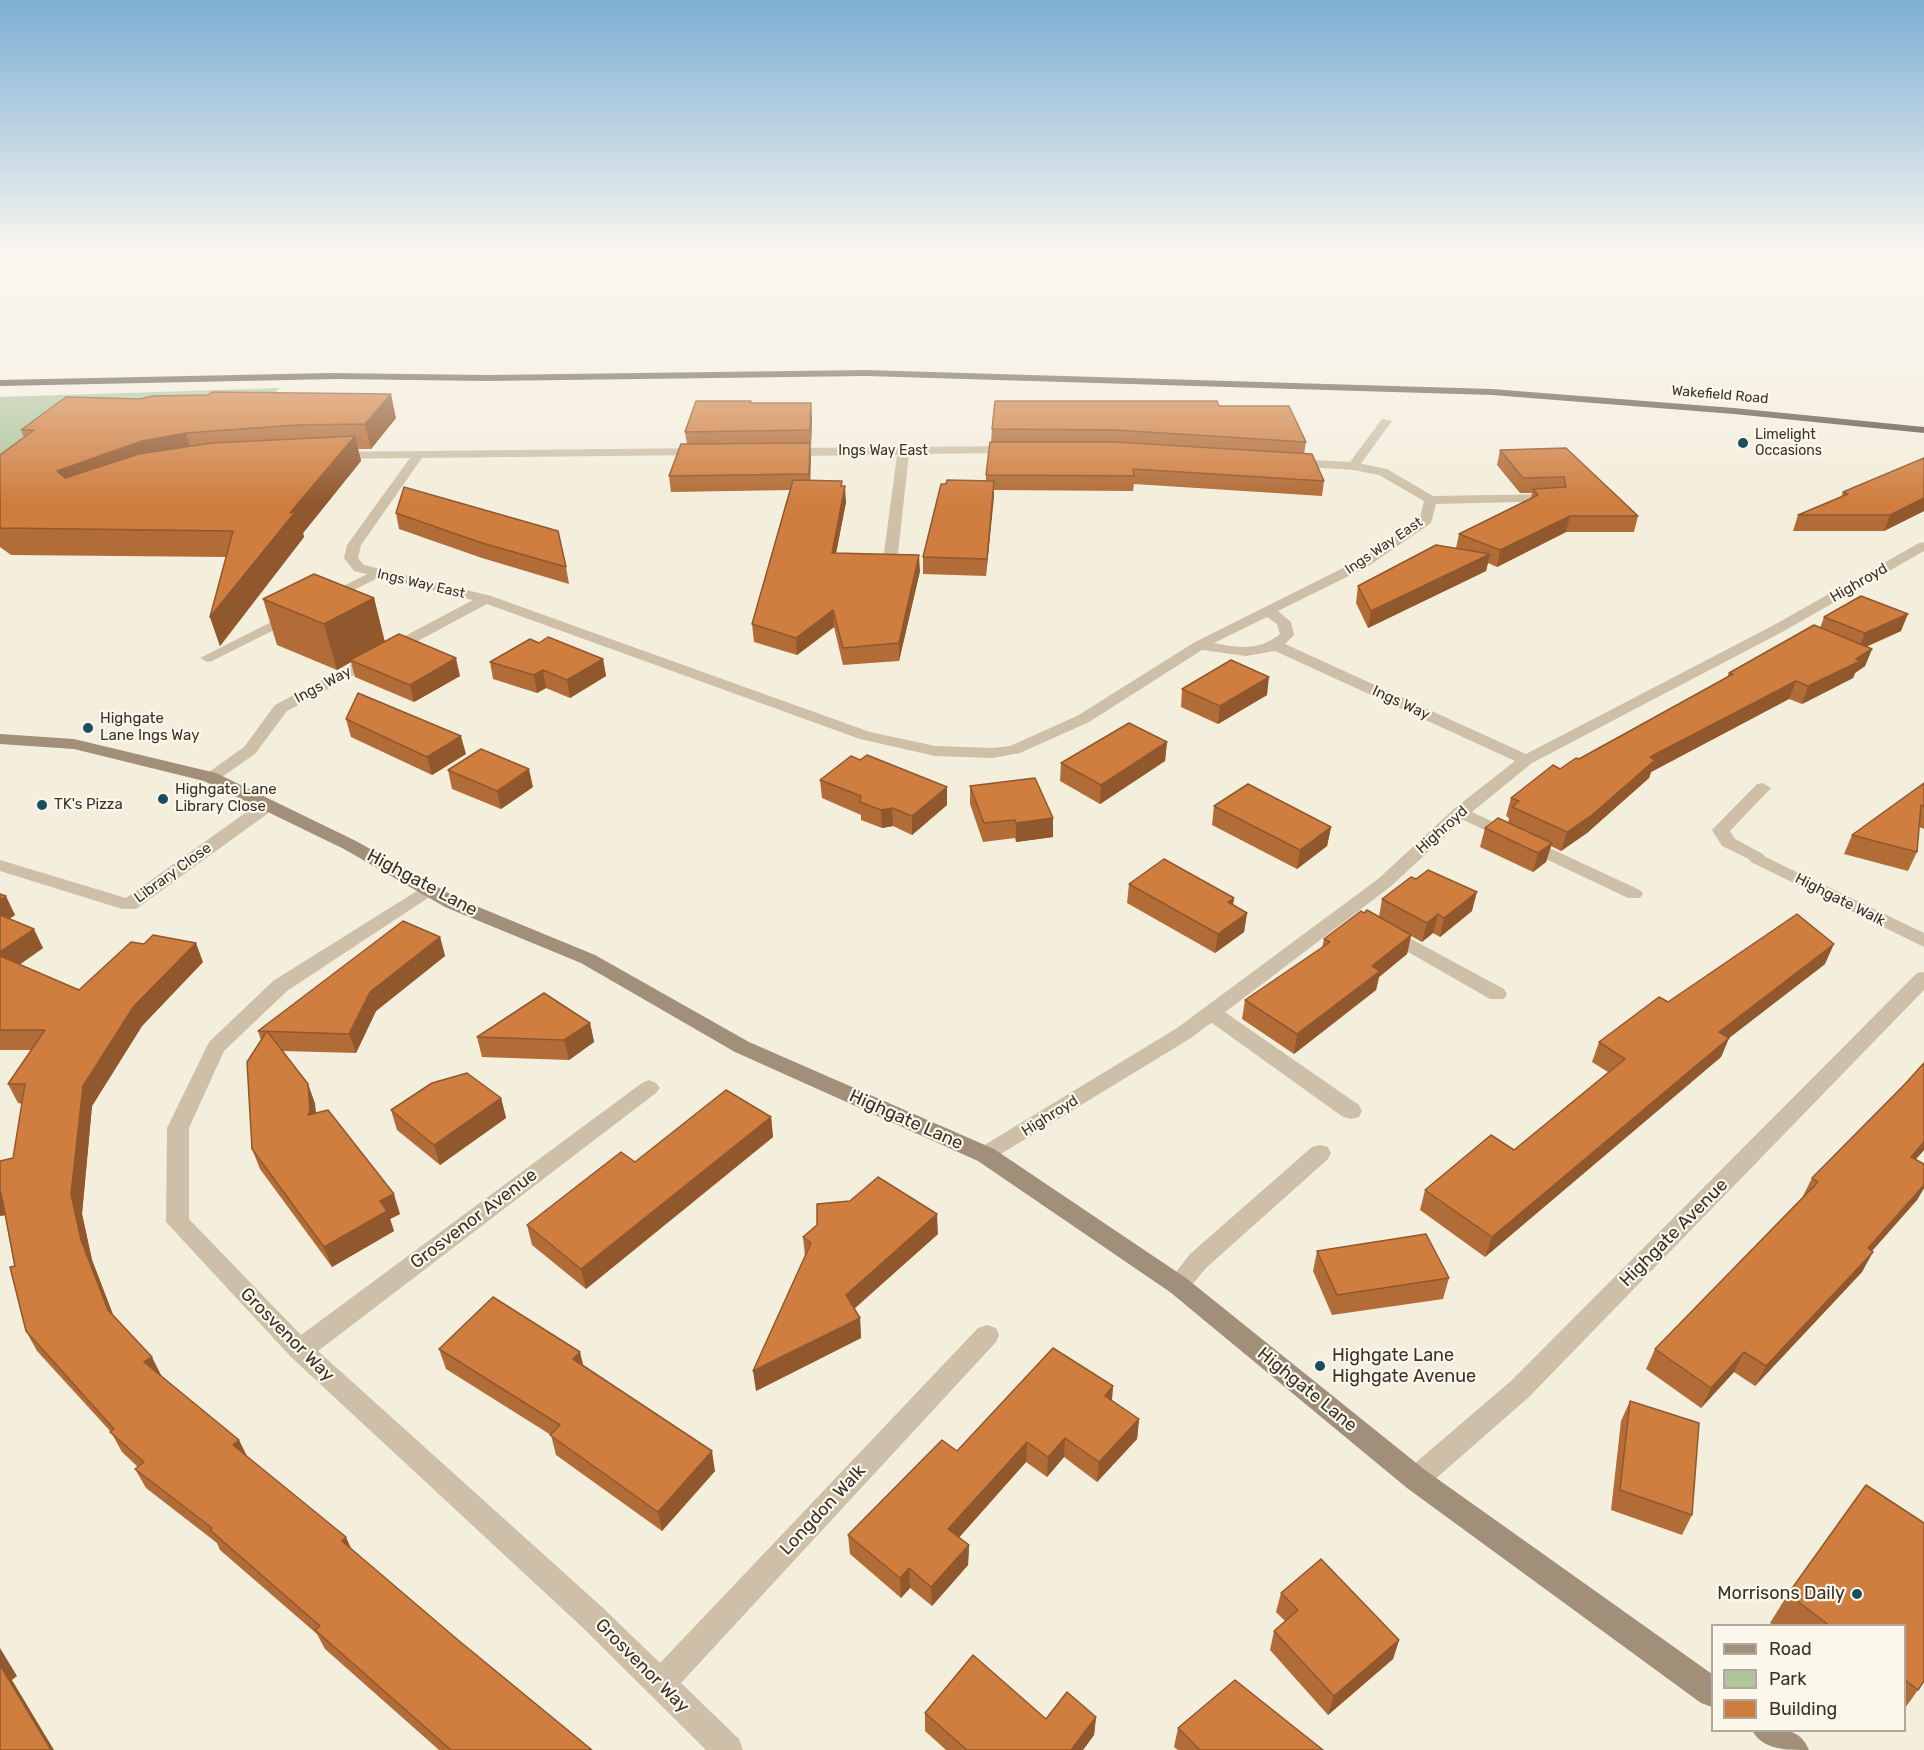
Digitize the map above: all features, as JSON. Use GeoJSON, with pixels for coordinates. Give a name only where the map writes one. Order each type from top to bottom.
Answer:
{"type":"FeatureCollection","features":[{"type":"Feature","properties":{"kind":"highway","name":"Wakefield Road"},"geometry":{"type":"LineString","coordinates":[[0,383],[330,376],[486,378],[721,373],[866,373],[1492,392],[1722,410],[1924,430]]}},
{"type":"Feature","properties":{"kind":"street"},"geometry":{"type":"LineString","coordinates":[[1353,466],[1386,421]]}},
{"type":"Feature","properties":{"kind":"street","name":"Ings Way East"},"geometry":{"type":"LineString","coordinates":[[777,452],[1022,451]]}},
{"type":"Feature","properties":{"kind":"street"},"geometry":{"type":"LineString","coordinates":[[327,456],[719,452]]}},
{"type":"Feature","properties":{"kind":"street"},"geometry":{"type":"LineString","coordinates":[[891,553],[903,452]]}},
{"type":"Feature","properties":{"kind":"street","name":"Ings Way East"},"geometry":{"type":"LineString","coordinates":[[419,454],[354,545],[351,558],[359,568],[375,574],[486,599],[867,736],[935,751],[1014,750],[1083,718],[1200,645],[1362,564],[1426,520],[1431,500]]}},
{"type":"Feature","properties":{"kind":"street","name":"Ings Way East"},"geometry":{"type":"LineString","coordinates":[[1277,461],[1353,466],[1383,472],[1431,500],[1556,498]]}},
{"type":"Feature","properties":{"kind":"street","name":"Highroyd"},"geometry":{"type":"LineString","coordinates":[[986,1155],[1184,1034],[1384,883],[1461,812],[1526,760],[1779,628],[1924,546]]}},
{"type":"Feature","properties":{"kind":"street"},"geometry":{"type":"LineString","coordinates":[[207,658],[375,574]]}},
{"type":"Feature","properties":{"kind":"street","name":"Ings Way"},"geometry":{"type":"LineString","coordinates":[[210,777],[238,760],[260,740],[268,722],[281,708],[486,599]]}},
{"type":"Feature","properties":{"kind":"street"},"geometry":{"type":"LineString","coordinates":[[1200,645],[1251,653],[1277,646],[1287,635],[1284,622],[1268,610]]}},
{"type":"Feature","properties":{"kind":"street","name":"Ings Way"},"geometry":{"type":"LineString","coordinates":[[1277,646],[1526,760]]}},
{"type":"Feature","properties":{"kind":"street","name":"Highgate Lane"},"geometry":{"type":"LineString","coordinates":[[0,739],[74,744],[210,777],[350,845],[452,903],[588,959],[742,1047],[986,1155],[1178,1285],[1416,1479],[1711,1691]]}},
{"type":"Feature","properties":{"kind":"street","name":"Highgate Walk"},"geometry":{"type":"LineString","coordinates":[[1763,788],[1721,830],[1728,842],[1924,941]]}},
{"type":"Feature","properties":{"kind":"street","name":"Library Close"},"geometry":{"type":"LineString","coordinates":[[0,865],[129,905],[268,805]]}},
{"type":"Feature","properties":{"kind":"street"},"geometry":{"type":"LineString","coordinates":[[1461,812],[1634,894]]}},
{"type":"Feature","properties":{"kind":"street","name":"Grosvenor Way"},"geometry":{"type":"LineString","coordinates":[[428,890],[280,986],[216,1047],[178,1128],[177,1222],[300,1350],[592,1617],[728,1750]]}},
{"type":"Feature","properties":{"kind":"street"},"geometry":{"type":"LineString","coordinates":[[1348,910],[1497,994]]}},
{"type":"Feature","properties":{"kind":"street","name":"Highgate Avenue"},"geometry":{"type":"LineString","coordinates":[[1416,1479],[1520,1389],[1924,978]]}},
{"type":"Feature","properties":{"kind":"street"},"geometry":{"type":"LineString","coordinates":[[1212,1013],[1351,1111]]}},
{"type":"Feature","properties":{"kind":"street","name":"Grosvenor Avenue"},"geometry":{"type":"LineString","coordinates":[[300,1350],[649,1088]]}},
{"type":"Feature","properties":{"kind":"street"},"geometry":{"type":"LineString","coordinates":[[1178,1285],[1198,1262],[1320,1153]]}},
{"type":"Feature","properties":{"kind":"street","name":"Longdon Walk"},"geometry":{"type":"LineString","coordinates":[[660,1684],[987,1335]]}},
{"type":"Feature","properties":{"kind":"street"},"geometry":{"type":"LineString","coordinates":[[1768,1732],[1794,1750]]}},
{"type":"Feature","properties":{"kind":"green space"},"geometry":{"type":"Polygon","coordinates":[[[280,388],[267,400],[0,465],[0,397],[280,388]]]}},
{"type":"Feature","properties":{"kind":"building"},"geometry":{"type":"Polygon","coordinates":[[[212,392],[391,394],[365,424],[297,425],[186,433],[142,441],[57,471],[65,478],[139,454],[212,443],[355,436],[290,513],[296,511],[210,617],[233,531],[0,528],[0,455],[34,430],[21,430],[66,397],[140,399],[153,396],[208,395],[212,392]]]}},
{"type":"Feature","properties":{"kind":"building"},"geometry":{"type":"Polygon","coordinates":[[[696,401],[811,403],[810,430],[685,432],[696,401]]]}},
{"type":"Feature","properties":{"kind":"building"},"geometry":{"type":"Polygon","coordinates":[[[995,401],[1217,401],[1219,406],[1289,406],[1306,442],[1115,430],[992,429],[995,401]]]}},
{"type":"Feature","properties":{"kind":"building"},"geometry":{"type":"Polygon","coordinates":[[[990,442],[1115,442],[1312,454],[1324,481],[1133,469],[1134,476],[986,475],[990,442]]]}},
{"type":"Feature","properties":{"kind":"building"},"geometry":{"type":"Polygon","coordinates":[[[810,443],[809,474],[669,476],[681,444],[810,443]]]}},
{"type":"Feature","properties":{"kind":"building"},"geometry":{"type":"Polygon","coordinates":[[[1566,448],[1638,516],[1570,516],[1500,550],[1459,534],[1538,495],[1533,489],[1566,487],[1564,477],[1523,478],[1500,450],[1566,448]]]}},
{"type":"Feature","properties":{"kind":"building"},"geometry":{"type":"Polygon","coordinates":[[[1924,458],[1924,498],[1890,515],[1798,515],[1848,494],[1843,492],[1924,458]]]}},
{"type":"Feature","properties":{"kind":"building"},"geometry":{"type":"Polygon","coordinates":[[[793,480],[842,481],[841,486],[845,486],[832,553],[919,555],[899,643],[843,648],[833,610],[796,638],[752,624],[793,480]]]}},
{"type":"Feature","properties":{"kind":"building"},"geometry":{"type":"Polygon","coordinates":[[[947,480],[994,481],[987,559],[923,557],[941,484],[946,484],[947,480]]]}},
{"type":"Feature","properties":{"kind":"building"},"geometry":{"type":"Polygon","coordinates":[[[404,487],[558,531],[566,567],[479,542],[396,513],[404,487]]]}},
{"type":"Feature","properties":{"kind":"building"},"geometry":{"type":"Polygon","coordinates":[[[1436,545],[1490,554],[1371,611],[1358,586],[1436,545]]]}},
{"type":"Feature","properties":{"kind":"building"},"geometry":{"type":"Polygon","coordinates":[[[314,574],[374,598],[324,624],[263,599],[314,574]]]}},
{"type":"Feature","properties":{"kind":"building"},"geometry":{"type":"Polygon","coordinates":[[[1861,596],[1908,614],[1865,633],[1824,617],[1861,596]]]}},
{"type":"Feature","properties":{"kind":"building"},"geometry":{"type":"Polygon","coordinates":[[[1814,625],[1872,649],[1856,659],[1860,661],[1808,686],[1796,681],[1650,757],[1655,760],[1592,815],[1567,832],[1512,807],[1519,801],[1511,798],[1553,765],[1560,769],[1576,758],[1579,759],[1733,674],[1729,673],[1814,625]]]}},
{"type":"Feature","properties":{"kind":"building"},"geometry":{"type":"Polygon","coordinates":[[[399,634],[456,658],[410,685],[350,660],[399,634]]]}},
{"type":"Feature","properties":{"kind":"building"},"geometry":{"type":"Polygon","coordinates":[[[548,637],[603,659],[567,680],[543,670],[534,675],[490,662],[530,639],[539,643],[548,637]]]}},
{"type":"Feature","properties":{"kind":"building"},"geometry":{"type":"Polygon","coordinates":[[[1231,660],[1269,677],[1220,706],[1182,689],[1231,660]]]}},
{"type":"Feature","properties":{"kind":"building"},"geometry":{"type":"Polygon","coordinates":[[[358,693],[461,736],[427,757],[346,719],[358,693]]]}},
{"type":"Feature","properties":{"kind":"building"},"geometry":{"type":"Polygon","coordinates":[[[1129,723],[1167,742],[1101,785],[1061,763],[1129,723]]]}},
{"type":"Feature","properties":{"kind":"building"},"geometry":{"type":"Polygon","coordinates":[[[481,749],[529,769],[497,791],[448,770],[481,749]]]}},
{"type":"Feature","properties":{"kind":"building"},"geometry":{"type":"Polygon","coordinates":[[[867,755],[947,787],[912,816],[892,808],[881,810],[860,802],[861,796],[820,780],[851,756],[860,760],[867,755]]]}},
{"type":"Feature","properties":{"kind":"building"},"geometry":{"type":"Polygon","coordinates":[[[1035,778],[1053,818],[1016,823],[1015,820],[984,823],[970,786],[1035,778]]]}},
{"type":"Feature","properties":{"kind":"building"},"geometry":{"type":"Polygon","coordinates":[[[1924,783],[1924,806],[1921,805],[1917,852],[1852,835],[1924,783]]]}},
{"type":"Feature","properties":{"kind":"building"},"geometry":{"type":"Polygon","coordinates":[[[1248,784],[1331,827],[1300,850],[1214,806],[1248,784]]]}},
{"type":"Feature","properties":{"kind":"building"},"geometry":{"type":"Polygon","coordinates":[[[1498,818],[1552,843],[1538,853],[1485,828],[1498,818]]]}},
{"type":"Feature","properties":{"kind":"building"},"geometry":{"type":"Polygon","coordinates":[[[1164,859],[1234,898],[1228,902],[1247,913],[1218,934],[1129,884],[1164,859]]]}},
{"type":"Feature","properties":{"kind":"building"},"geometry":{"type":"Polygon","coordinates":[[[1428,870],[1477,892],[1444,918],[1438,914],[1427,923],[1382,899],[1411,877],[1416,879],[1428,870]]]}},
{"type":"Feature","properties":{"kind":"building"},"geometry":{"type":"Polygon","coordinates":[[[1367,910],[1411,935],[1372,966],[1380,971],[1297,1034],[1245,1000],[1330,942],[1324,939],[1361,911],[1364,913],[1367,910]]]}},
{"type":"Feature","properties":{"kind":"building"},"geometry":{"type":"Polygon","coordinates":[[[1797,914],[1834,944],[1719,1032],[1729,1038],[1492,1237],[1425,1190],[1491,1135],[1514,1150],[1625,1059],[1599,1042],[1659,997],[1668,1002],[1797,914]]]}},
{"type":"Feature","properties":{"kind":"building"},"geometry":{"type":"Polygon","coordinates":[[[0,915],[34,929],[0,952],[0,915]]]}},
{"type":"Feature","properties":{"kind":"building"},"geometry":{"type":"Polygon","coordinates":[[[403,921],[440,937],[370,992],[349,1034],[258,1031],[403,921]]]}},
{"type":"Feature","properties":{"kind":"building"},"geometry":{"type":"Polygon","coordinates":[[[153,935],[196,943],[134,1006],[83,1086],[71,1194],[81,1240],[108,1310],[152,1357],[144,1362],[239,1440],[233,1445],[346,1537],[342,1541],[592,1750],[451,1750],[315,1630],[320,1626],[210,1530],[212,1528],[135,1469],[144,1462],[110,1432],[114,1429],[26,1331],[10,1267],[15,1266],[0,1194],[0,1161],[13,1158],[25,1084],[8,1084],[45,1030],[0,1030],[0,956],[79,990],[131,942],[144,944],[153,935]]]}},
{"type":"Feature","properties":{"kind":"building"},"geometry":{"type":"Polygon","coordinates":[[[544,993],[590,1023],[564,1040],[477,1037],[544,993]]]}},
{"type":"Feature","properties":{"kind":"building"},"geometry":{"type":"Polygon","coordinates":[[[267,1031],[308,1084],[310,1111],[308,1115],[328,1110],[394,1194],[380,1201],[387,1211],[324,1247],[252,1149],[247,1062],[267,1031]]]}},
{"type":"Feature","properties":{"kind":"building"},"geometry":{"type":"Polygon","coordinates":[[[1924,1063],[1924,1142],[1911,1157],[1924,1164],[1924,1185],[1868,1248],[1873,1252],[1766,1366],[1744,1352],[1711,1388],[1655,1349],[1818,1182],[1812,1178],[1924,1063]]]}},
{"type":"Feature","properties":{"kind":"building"},"geometry":{"type":"Polygon","coordinates":[[[467,1073],[501,1098],[434,1145],[391,1110],[432,1083],[467,1073]]]}},
{"type":"Feature","properties":{"kind":"building"},"geometry":{"type":"Polygon","coordinates":[[[726,1090],[771,1117],[581,1269],[527,1225],[621,1152],[635,1162],[726,1090]]]}},
{"type":"Feature","properties":{"kind":"building"},"geometry":{"type":"Polygon","coordinates":[[[878,1177],[937,1214],[846,1295],[860,1318],[753,1371],[811,1243],[803,1237],[817,1225],[817,1204],[850,1201],[878,1177]]]}},
{"type":"Feature","properties":{"kind":"building"},"geometry":{"type":"Polygon","coordinates":[[[1426,1234],[1449,1278],[1337,1295],[1317,1251],[1426,1234]]]}},
{"type":"Feature","properties":{"kind":"building"},"geometry":{"type":"Polygon","coordinates":[[[493,1297],[580,1352],[573,1359],[712,1451],[658,1512],[550,1435],[560,1425],[439,1349],[493,1297]]]}},
{"type":"Feature","properties":{"kind":"building"},"geometry":{"type":"Polygon","coordinates":[[[1053,1348],[1113,1386],[1105,1396],[1139,1419],[1099,1462],[1065,1438],[1048,1457],[1027,1442],[948,1529],[969,1545],[931,1587],[909,1568],[900,1578],[848,1535],[942,1440],[957,1451],[1053,1348]]]}},
{"type":"Feature","properties":{"kind":"building"},"geometry":{"type":"Polygon","coordinates":[[[1630,1401],[1699,1423],[1692,1515],[1620,1490],[1630,1401]]]}},
{"type":"Feature","properties":{"kind":"building","name":"Morrisons Daily"},"geometry":{"type":"Polygon","coordinates":[[[1866,1485],[1924,1523],[1924,1681],[1918,1690],[1906,1681],[1906,1624],[1827,1624],[1788,1594],[1866,1485]]]}},
{"type":"Feature","properties":{"kind":"building"},"geometry":{"type":"Polygon","coordinates":[[[1321,1559],[1399,1640],[1334,1696],[1274,1631],[1298,1610],[1281,1593],[1321,1559]]]}},
{"type":"Feature","properties":{"kind":"building"},"geometry":{"type":"Polygon","coordinates":[[[973,1655],[1046,1719],[1067,1692],[1096,1717],[1071,1750],[967,1750],[925,1713],[973,1655]]]}},
{"type":"Feature","properties":{"kind":"building"},"geometry":{"type":"Polygon","coordinates":[[[0,1665],[51,1750],[0,1750],[0,1665]]]}},
{"type":"Feature","properties":{"kind":"building"},"geometry":{"type":"Polygon","coordinates":[[[1235,1680],[1323,1750],[1198,1750],[1178,1728],[1235,1680]]]}},
{"type":"Feature","properties":{"kind":"place","name":"Limelight Occasions"},"geometry":{"type":"Point","coordinates":[1743,443]}},
{"type":"Feature","properties":{"kind":"place","name":"Highgate Lane Ings Way"},"geometry":{"type":"Point","coordinates":[88,728]}},
{"type":"Feature","properties":{"kind":"place","name":"Highgate Lane Library Close"},"geometry":{"type":"Point","coordinates":[163,799]}},
{"type":"Feature","properties":{"kind":"place","name":"TK's Pizza"},"geometry":{"type":"Point","coordinates":[42,805]}},
{"type":"Feature","properties":{"kind":"place","name":"Highgate Lane Highgate Avenue"},"geometry":{"type":"Point","coordinates":[1320,1366]}},
{"type":"Feature","properties":{"kind":"place","name":"Morrisons Daily"},"geometry":{"type":"Point","coordinates":[1857,1594]}}]}
